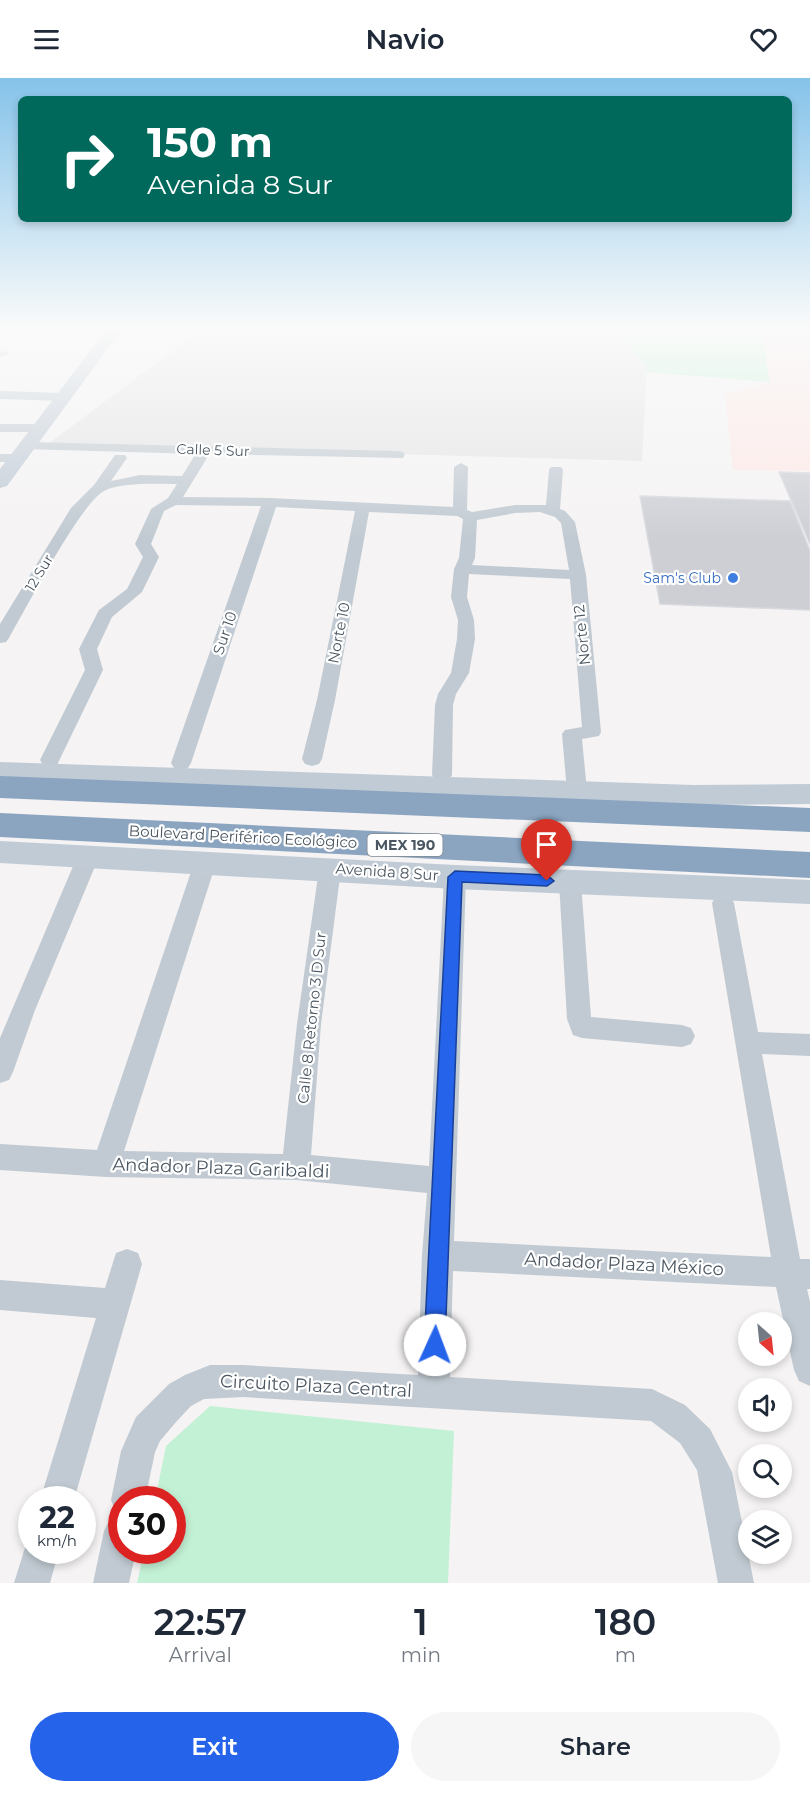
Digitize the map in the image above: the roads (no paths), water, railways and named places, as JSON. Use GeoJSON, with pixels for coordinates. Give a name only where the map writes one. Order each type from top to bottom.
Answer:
{"type":"FeatureCollection","features":[{"type":"Feature","properties":{"kind":"highway"},"geometry":{"type":"LineString","coordinates":[[0,787],[810,820]]}},
{"type":"Feature","properties":{"kind":"highway","name":"Boulevard Periférico Ecológico"},"geometry":{"type":"LineString","coordinates":[[0,825],[810,865]]}},
{"type":"Feature","properties":{"kind":"street"},"geometry":{"type":"LineString","coordinates":[[0,482],[62,399]]}},
{"type":"Feature","properties":{"kind":"street"},"geometry":{"type":"LineString","coordinates":[[0,428],[42,428]]}},
{"type":"Feature","properties":{"kind":"street","name":"Calle 5 Sur"},"geometry":{"type":"LineString","coordinates":[[0,458],[24,452],[398,455]]}},
{"type":"Feature","properties":{"kind":"street","name":"12 Sur"},"geometry":{"type":"LineString","coordinates":[[0,638],[78,508],[99,488],[120,458]]}},
{"type":"Feature","properties":{"kind":"street"},"geometry":{"type":"LineString","coordinates":[[173,501],[200,458]]}},
{"type":"Feature","properties":{"kind":"street"},"geometry":{"type":"LineString","coordinates":[[442,776],[444,705],[447,694],[460,673],[466,639],[466,620],[459,597],[462,569],[467,558],[461,467]]}},
{"type":"Feature","properties":{"kind":"street","name":"Norte 12"},"geometry":{"type":"LineString","coordinates":[[556,470],[559,514],[578,575],[592,732],[572,734],[577,791]]}},
{"type":"Feature","properties":{"kind":"street"},"geometry":{"type":"LineString","coordinates":[[99,488],[140,479],[185,480]]}},
{"type":"Feature","properties":{"kind":"street"},"geometry":{"type":"LineString","coordinates":[[50,760],[94,670],[88,656],[88,649],[105,614],[134,592],[152,557],[143,544],[158,509],[173,501],[270,502],[465,515],[528,508],[559,514]]}},
{"type":"Feature","properties":{"kind":"street","name":"Sur 10"},"geometry":{"type":"LineString","coordinates":[[181,763],[270,502]]}},
{"type":"Feature","properties":{"kind":"street","name":"Norte 10"},"geometry":{"type":"LineString","coordinates":[[312,759],[326,700],[363,507]]}},
{"type":"Feature","properties":{"kind":"street"},"geometry":{"type":"LineString","coordinates":[[462,569],[578,575]]}},
{"type":"Feature","properties":{"kind":"street"},"geometry":{"type":"LineString","coordinates":[[0,772],[693,795],[810,794]]}},
{"type":"Feature","properties":{"kind":"street","name":"Avenida 8 Sur"},"geometry":{"type":"LineString","coordinates":[[0,852],[455,877],[810,892]]}},
{"type":"Feature","properties":{"kind":"street"},"geometry":{"type":"LineString","coordinates":[[106,1164],[205,863]]}},
{"type":"Feature","properties":{"kind":"street"},"geometry":{"type":"LineString","coordinates":[[0,1072],[23,1010],[85,864]]}},
{"type":"Feature","properties":{"kind":"street","name":"Calle 8 Retorno 3 D Sur"},"geometry":{"type":"LineString","coordinates":[[296,1167],[309,1024],[330,869]]}},
{"type":"Feature","properties":{"kind":"street"},"geometry":{"type":"LineString","coordinates":[[433,1391],[455,877]]}},
{"type":"Feature","properties":{"kind":"street"},"geometry":{"type":"LineString","coordinates":[[570,882],[579,1019],[582,1027],[682,1036]]}},
{"type":"Feature","properties":{"kind":"street"},"geometry":{"type":"LineString","coordinates":[[723,903],[746,1042],[799,1273],[810,1370]]}},
{"type":"Feature","properties":{"kind":"street"},"geometry":{"type":"LineString","coordinates":[[746,1042],[810,1045]]}},
{"type":"Feature","properties":{"kind":"street","name":"Andador Plaza Garibaldi"},"geometry":{"type":"LineString","coordinates":[[0,1157],[106,1164],[296,1167],[441,1180]]}},
{"type":"Feature","properties":{"kind":"street","name":"Andador Plaza México"},"geometry":{"type":"LineString","coordinates":[[438,1255],[799,1273]]}},
{"type":"Feature","properties":{"kind":"street"},"geometry":{"type":"LineString","coordinates":[[61,1486],[127,1264]]}},
{"type":"Feature","properties":{"kind":"street"},"geometry":{"type":"LineString","coordinates":[[0,1295],[116,1304]]}},
{"type":"Feature","properties":{"kind":"street","name":"Circuito Plaza Central"},"geometry":{"type":"LineString","coordinates":[[131,1486],[138,1451],[147,1429],[180,1395],[210,1381],[433,1391],[652,1405],[669,1411],[699,1439],[710,1457],[716,1472],[736,1583]]}},
{"type":"Feature","properties":{"kind":"street"},"geometry":{"type":"LineString","coordinates":[[32,1583],[37,1564]]}},
{"type":"Feature","properties":{"kind":"street"},"geometry":{"type":"LineString","coordinates":[[111,1583],[115,1564]]}},
{"type":"Feature","properties":{"kind":"place","name":"Sam's Club"},"geometry":{"type":"Point","coordinates":[733,578]}}]}
